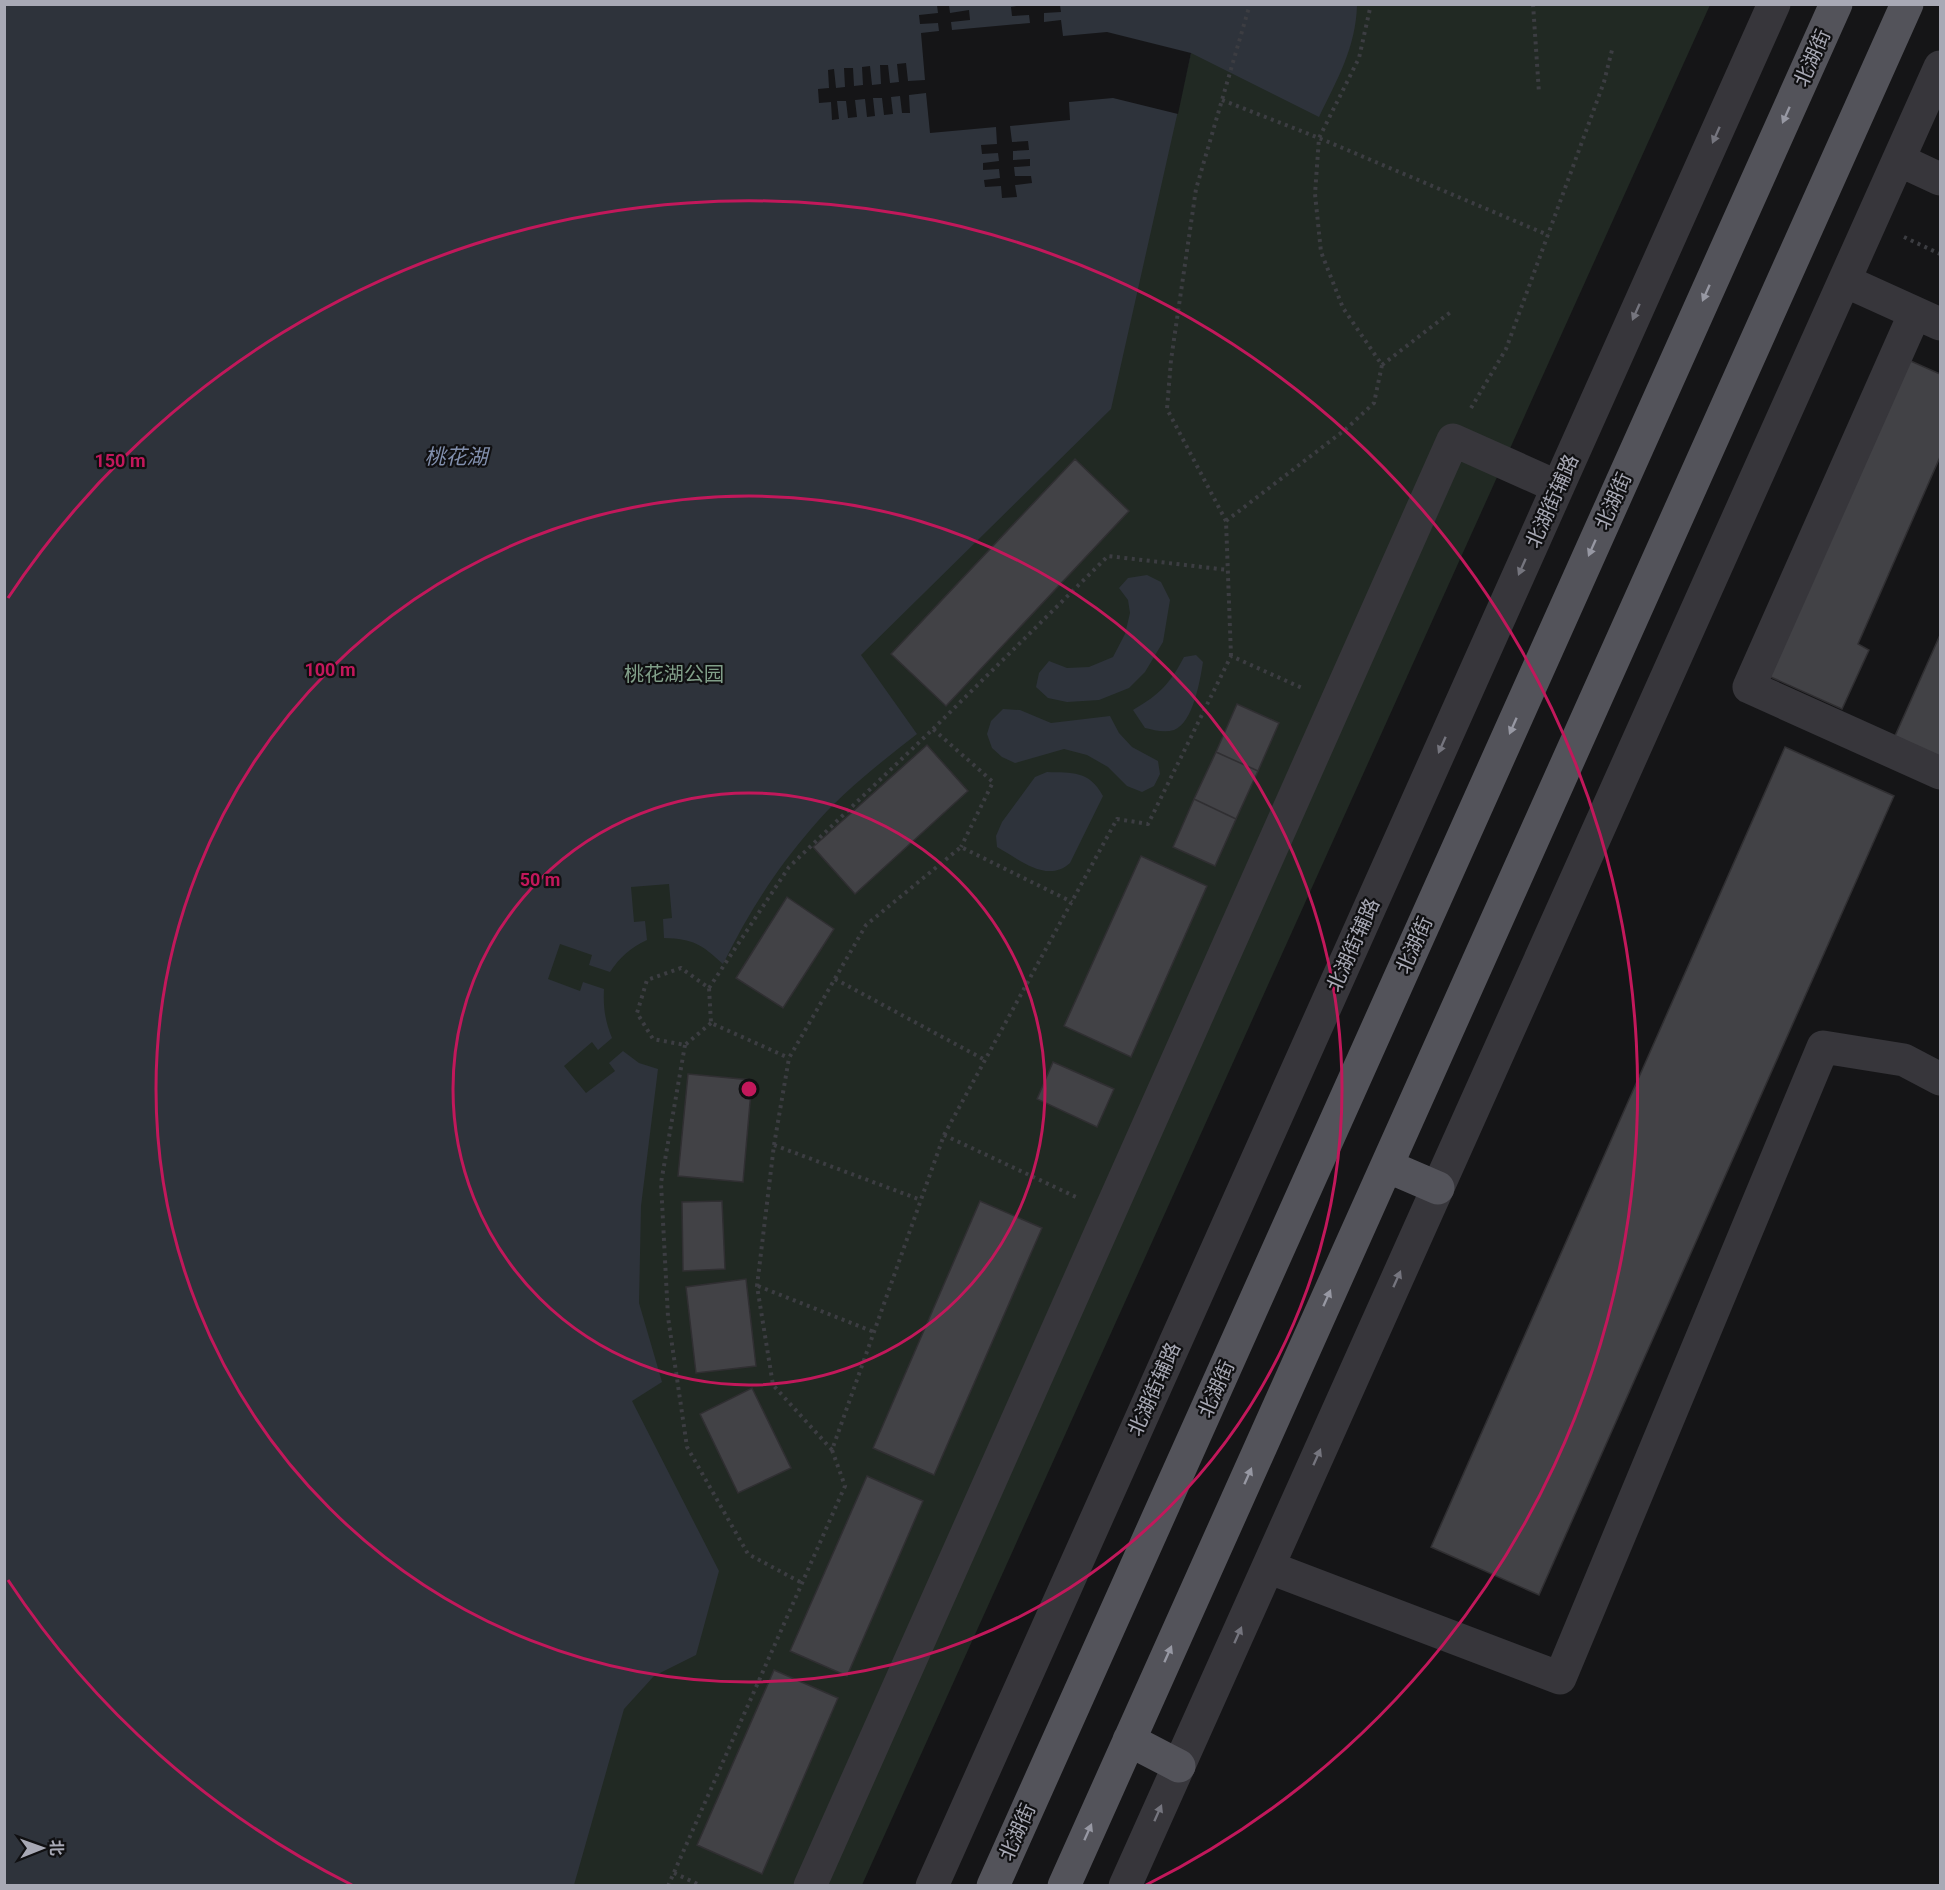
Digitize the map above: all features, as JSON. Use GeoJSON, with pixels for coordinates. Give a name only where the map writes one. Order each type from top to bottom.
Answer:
{"type":"FeatureCollection","features":[{"type":"Feature","properties":{"kind":"main road","name":"北湖街"},"geometry":{"type":"LineString","coordinates":[[993,1886],[1836,4]]}},
{"type":"Feature","properties":{"kind":"main road"},"geometry":{"type":"LineString","coordinates":[[1064,1886],[1907,4]]}},
{"type":"Feature","properties":{"kind":"main road"},"geometry":{"type":"LineString","coordinates":[[1387,1166],[1438,1188]]}},
{"type":"Feature","properties":{"kind":"main road"},"geometry":{"type":"LineString","coordinates":[[1130,1740],[1179,1766]]}},
{"type":"Feature","properties":{"kind":"street","name":"北湖街辅路"},"geometry":{"type":"LineString","coordinates":[[932,1886],[1774,4]]}},
{"type":"Feature","properties":{"kind":"street"},"geometry":{"type":"LineString","coordinates":[[1125,1886],[1941,67]]}},
{"type":"Feature","properties":{"kind":"street"},"geometry":{"type":"LineString","coordinates":[[1899,160],[1941,179]]}},
{"type":"Feature","properties":{"kind":"street"},"geometry":{"type":"LineString","coordinates":[[1845,281],[1928,319],[1749,687],[1941,773]]}},
{"type":"Feature","properties":{"kind":"street"},"geometry":{"type":"LineString","coordinates":[[810,1886],[1453,440],[1558,487]]}},
{"type":"Feature","properties":{"kind":"street"},"geometry":{"type":"LineString","coordinates":[[1268,1567],[1560,1678],[1823,1047],[1904,1060],[1941,1078]]}},
{"type":"Feature","properties":{"kind":"path"},"geometry":{"type":"LineString","coordinates":[[832,1450],[944,1135],[1117,819],[1148,824],[1231,656],[1226,521],[1167,409],[1171,360],[1196,189],[1250,4]]}},
{"type":"Feature","properties":{"kind":"path"},"geometry":{"type":"LineString","coordinates":[[1371,4],[1359,58],[1320,138],[1315,194],[1322,252],[1343,308],[1382,365]]}},
{"type":"Feature","properties":{"kind":"path"},"geometry":{"type":"LineString","coordinates":[[1533,4],[1539,93]]}},
{"type":"Feature","properties":{"kind":"path"},"geometry":{"type":"LineString","coordinates":[[1453,440],[1506,349],[1604,82],[1612,50]]}},
{"type":"Feature","properties":{"kind":"path"},"geometry":{"type":"LineString","coordinates":[[1222,100],[1320,138],[1548,235]]}},
{"type":"Feature","properties":{"kind":"path"},"geometry":{"type":"LineString","coordinates":[[1226,521],[1346,429],[1374,403],[1382,365],[1452,311]]}},
{"type":"Feature","properties":{"kind":"path"},"geometry":{"type":"LineString","coordinates":[[711,1023],[709,988],[789,867],[1108,556],[1228,570]]}},
{"type":"Feature","properties":{"kind":"path"},"geometry":{"type":"LineString","coordinates":[[1231,656],[1336,702]]}},
{"type":"Feature","properties":{"kind":"path"},"geometry":{"type":"LineString","coordinates":[[668,1886],[845,1486],[832,1450],[773,1385],[757,1286],[774,1145],[789,1058],[866,925],[961,847],[993,782],[933,729]]}},
{"type":"Feature","properties":{"kind":"path"},"geometry":{"type":"LineString","coordinates":[[961,847],[1071,902]]}},
{"type":"Feature","properties":{"kind":"path"},"geometry":{"type":"LineString","coordinates":[[685,1045],[653,1039],[637,1013],[647,980],[681,968],[709,988]]}},
{"type":"Feature","properties":{"kind":"path"},"geometry":{"type":"LineString","coordinates":[[835,979],[985,1060]]}},
{"type":"Feature","properties":{"kind":"path"},"geometry":{"type":"LineString","coordinates":[[711,1023],[789,1058]]}},
{"type":"Feature","properties":{"kind":"path"},"geometry":{"type":"LineString","coordinates":[[711,1023],[685,1045],[662,1183],[668,1317],[687,1447],[748,1554],[802,1583]]}},
{"type":"Feature","properties":{"kind":"path"},"geometry":{"type":"LineString","coordinates":[[944,1135],[1110,1212]]}},
{"type":"Feature","properties":{"kind":"path"},"geometry":{"type":"LineString","coordinates":[[774,1145],[921,1200]]}},
{"type":"Feature","properties":{"kind":"path"},"geometry":{"type":"LineString","coordinates":[[757,1286],[873,1332]]}},
{"type":"Feature","properties":{"kind":"path"},"geometry":{"type":"LineString","coordinates":[[674,1873],[702,1886]]}},
{"type":"Feature","properties":{"kind":"green space","name":"桃花湖"},"geometry":{"type":"Polygon","coordinates":[[[5,5],[1710,5],[862,1885],[5,1886],[5,5]]]}},
{"type":"Feature","properties":{"kind":"water","name":"桃花湖"},"geometry":{"type":"Polygon","coordinates":[[[5,5],[1357,5],[1349,49],[1319,117],[1191,53],[1111,409],[861,655],[917,734],[848,791],[811,829],[762,894],[723,964],[709,952],[690,941],[664,938],[663,919],[672,918],[669,884],[631,887],[634,922],[645,921],[647,940],[626,953],[610,972],[589,965],[592,955],[560,944],[548,979],[580,991],[583,982],[604,989],[605,1014],[612,1038],[598,1050],[592,1042],[564,1066],[586,1093],[615,1071],[609,1063],[623,1051],[639,1063],[658,1069],[641,1206],[639,1303],[662,1382],[632,1401],[719,1571],[696,1655],[654,1676],[624,1709],[574,1885],[5,1886],[5,5]]]}},
{"type":"Feature","properties":{"kind":"water"},"geometry":{"type":"Polygon","coordinates":[[[1147,575],[1161,582],[1170,600],[1163,642],[1145,672],[1129,688],[1099,700],[1067,702],[1048,698],[1036,687],[1039,673],[1049,661],[1067,668],[1089,667],[1113,657],[1125,634],[1130,613],[1128,600],[1119,588],[1128,578],[1147,575]]]}},
{"type":"Feature","properties":{"kind":"water"},"geometry":{"type":"Polygon","coordinates":[[[1196,655],[1203,662],[1200,680],[1186,719],[1181,726],[1170,731],[1145,728],[1133,710],[1163,688],[1174,675],[1184,657],[1196,655]]]}},
{"type":"Feature","properties":{"kind":"water"},"geometry":{"type":"Polygon","coordinates":[[[1003,709],[1020,710],[1051,723],[1110,716],[1119,733],[1132,747],[1158,761],[1160,774],[1154,786],[1142,792],[1127,786],[1108,767],[1087,755],[1064,749],[1015,763],[1002,757],[992,748],[987,734],[991,721],[1003,709]]]}},
{"type":"Feature","properties":{"kind":"water"},"geometry":{"type":"Polygon","coordinates":[[[1047,772],[1072,773],[1086,777],[1092,781],[1103,796],[1070,863],[1061,869],[1052,871],[1033,867],[997,847],[996,836],[1002,822],[1035,777],[1047,772]]]}},
{"type":"Feature","properties":{"kind":"pier"},"geometry":{"type":"Polygon","coordinates":[[[1029,4],[1060,5],[1061,12],[1044,13],[1044,22],[1061,20],[1063,36],[1107,32],[1191,53],[1178,114],[1113,98],[1069,102],[1070,120],[1010,126],[1012,142],[1028,141],[1029,150],[1013,151],[1013,160],[1030,159],[1030,166],[1014,167],[1015,176],[1031,176],[1032,183],[1015,185],[1017,197],[1002,198],[1001,186],[985,187],[984,180],[1000,178],[999,169],[983,170],[983,163],[999,161],[998,153],[982,154],[981,145],[997,144],[996,127],[930,133],[926,93],[909,95],[910,113],[902,113],[900,96],[891,97],[893,114],[884,115],[882,98],[873,98],[875,116],[867,117],[865,99],[855,100],[857,117],[848,118],[846,101],[837,101],[839,119],[832,120],[831,102],[819,103],[818,89],[829,88],[828,70],[834,69],[836,88],[845,87],[844,68],[853,68],[854,86],[863,85],[862,67],[870,66],[872,85],[881,84],[880,65],[888,65],[890,83],[899,82],[897,64],[906,63],[908,81],[925,80],[921,33],[939,31],[938,23],[920,24],[919,15],[938,13],[937,5],[949,5],[950,13],[969,10],[970,20],[951,22],[952,30],[1030,23],[1029,15],[1012,16],[1011,7],[1029,4]]]}},
{"type":"Feature","properties":{"kind":"building"},"geometry":{"type":"Polygon","coordinates":[[[1904,358],[1940,374],[1940,457],[1858,644],[1869,650],[1842,709],[1764,674],[1904,358]]]}},
{"type":"Feature","properties":{"kind":"building"},"geometry":{"type":"Polygon","coordinates":[[[1075,459],[1129,511],[946,706],[891,654],[1075,459]]]}},
{"type":"Feature","properties":{"kind":"building"},"geometry":{"type":"Polygon","coordinates":[[[1940,635],[1940,757],[1895,736],[1940,635]]]}},
{"type":"Feature","properties":{"kind":"building"},"geometry":{"type":"Polygon","coordinates":[[[1237,704],[1279,723],[1258,771],[1216,752],[1237,704]]]}},
{"type":"Feature","properties":{"kind":"building"},"geometry":{"type":"Polygon","coordinates":[[[927,745],[968,791],[855,894],[813,847],[927,745]]]}},
{"type":"Feature","properties":{"kind":"building"},"geometry":{"type":"Polygon","coordinates":[[[1785,747],[1894,796],[1539,1595],[1431,1547],[1785,747]]]}},
{"type":"Feature","properties":{"kind":"building"},"geometry":{"type":"Polygon","coordinates":[[[1216,752],[1258,771],[1236,819],[1194,799],[1216,752]]]}},
{"type":"Feature","properties":{"kind":"building"},"geometry":{"type":"Polygon","coordinates":[[[1194,799],[1236,819],[1215,866],[1173,847],[1194,799]]]}},
{"type":"Feature","properties":{"kind":"building"},"geometry":{"type":"Polygon","coordinates":[[[1141,856],[1207,886],[1131,1057],[1064,1026],[1141,856]]]}},
{"type":"Feature","properties":{"kind":"building"},"geometry":{"type":"Polygon","coordinates":[[[787,897],[834,929],[783,1008],[736,978],[787,897]]]}},
{"type":"Feature","properties":{"kind":"building"},"geometry":{"type":"Polygon","coordinates":[[[1053,1062],[1114,1089],[1097,1127],[1037,1099],[1053,1062]]]}},
{"type":"Feature","properties":{"kind":"building"},"geometry":{"type":"Polygon","coordinates":[[[688,1074],[752,1080],[743,1182],[678,1176],[688,1074]]]}},
{"type":"Feature","properties":{"kind":"building"},"geometry":{"type":"Polygon","coordinates":[[[722,1201],[725,1269],[683,1271],[682,1202],[722,1201]]]}},
{"type":"Feature","properties":{"kind":"building"},"geometry":{"type":"Polygon","coordinates":[[[980,1201],[1042,1228],[934,1475],[873,1448],[980,1201]]]}},
{"type":"Feature","properties":{"kind":"building"},"geometry":{"type":"Polygon","coordinates":[[[746,1279],[756,1366],[696,1373],[686,1287],[746,1279]]]}},
{"type":"Feature","properties":{"kind":"building"},"geometry":{"type":"Polygon","coordinates":[[[752,1388],[791,1468],[738,1493],[700,1414],[752,1388]]]}},
{"type":"Feature","properties":{"kind":"building"},"geometry":{"type":"Polygon","coordinates":[[[867,1476],[923,1501],[847,1676],[790,1651],[867,1476]]]}},
{"type":"Feature","properties":{"kind":"building"},"geometry":{"type":"Polygon","coordinates":[[[774,1670],[838,1698],[762,1874],[697,1845],[774,1670]]]}},
{"type":"Feature","properties":{"kind":"park label","name":"桃花湖公园"},"geometry":{"type":"Point","coordinates":[674,674]}}]}
